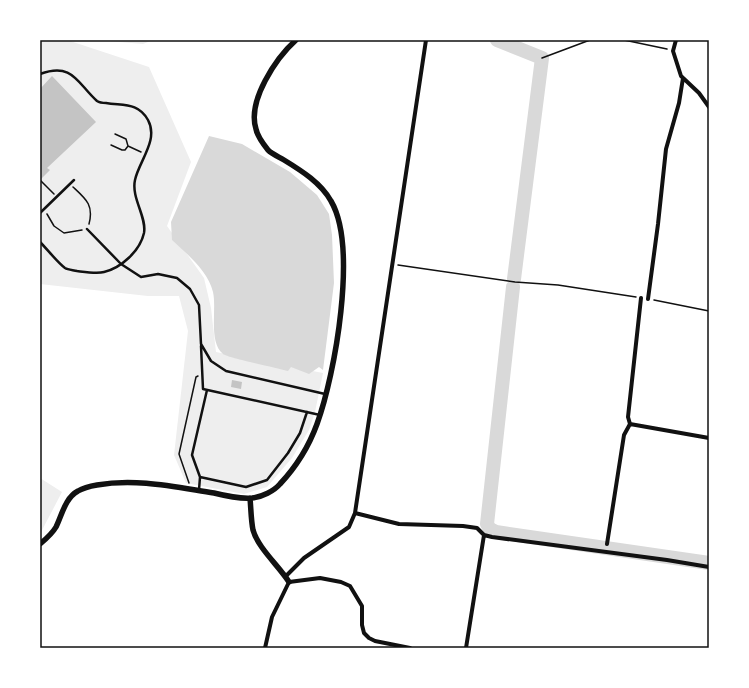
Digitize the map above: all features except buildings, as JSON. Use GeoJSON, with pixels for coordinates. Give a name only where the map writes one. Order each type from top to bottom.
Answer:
{"type":"FeatureCollection","features":[{"type":"Feature","properties":{"kind":"street"},"geometry":{"type":"LineString","coordinates":[[40,544],[46,540],[55,528],[66,503],[77,491],[91,486],[114,482],[135,482],[240,498],[250,498],[266,494],[279,486],[294,467],[317,426],[326,395],[341,312],[344,269],[342,233],[338,215],[331,200],[320,186],[303,172],[267,149],[256,130],[254,118],[257,101],[263,85],[275,64],[296,40]]}},
{"type":"Feature","properties":{"kind":"street"},"geometry":{"type":"LineString","coordinates":[[265,648],[272,617],[288,579],[304,558],[349,527],[355,513],[426,40]]}},
{"type":"Feature","properties":{"kind":"street"},"geometry":{"type":"LineString","coordinates":[[676,40],[673,51],[681,76],[699,93],[709,107]]}},
{"type":"Feature","properties":{"kind":"street"},"geometry":{"type":"LineString","coordinates":[[648,299],[666,149],[679,103],[683,78]]}},
{"type":"Feature","properties":{"kind":"street"},"geometry":{"type":"LineString","coordinates":[[607,544],[624,435],[630,424],[628,417],[641,298]]}},
{"type":"Feature","properties":{"kind":"street"},"geometry":{"type":"LineString","coordinates":[[630,424],[709,438]]}},
{"type":"Feature","properties":{"kind":"street"},"geometry":{"type":"LineString","coordinates":[[250,498],[253,530],[257,539],[288,579]]}},
{"type":"Feature","properties":{"kind":"street"},"geometry":{"type":"LineString","coordinates":[[355,513],[399,524],[463,526],[477,528],[484,535],[709,567]]}},
{"type":"Feature","properties":{"kind":"street"},"geometry":{"type":"LineString","coordinates":[[466,648],[484,535]]}},
{"type":"Feature","properties":{"kind":"street"},"geometry":{"type":"LineString","coordinates":[[288,579],[320,578],[340,582],[350,586],[362,606],[362,625],[364,633],[375,641],[410,648]]}},
{"type":"Feature","properties":{"kind":"lane"},"geometry":{"type":"LineString","coordinates":[[40,74],[53,70],[61,70],[75,77],[99,102],[114,105],[128,104],[138,110],[148,120],[153,134],[135,180],[134,194],[141,213],[144,232],[141,242],[121,264],[104,273],[84,272],[66,268],[40,242]]}},
{"type":"Feature","properties":{"kind":"lane"},"geometry":{"type":"LineString","coordinates":[[40,213],[74,180]]}},
{"type":"Feature","properties":{"kind":"lane"},"geometry":{"type":"LineString","coordinates":[[87,229],[121,264],[141,277],[158,274],[176,278],[190,289],[198,305],[202,389],[320,415]]}},
{"type":"Feature","properties":{"kind":"lane"},"geometry":{"type":"LineString","coordinates":[[201,344],[211,361],[226,371],[326,395]]}},
{"type":"Feature","properties":{"kind":"lane"},"geometry":{"type":"LineString","coordinates":[[198,491],[200,477],[192,455],[207,390]]}},
{"type":"Feature","properties":{"kind":"lane"},"geometry":{"type":"LineString","coordinates":[[200,477],[246,487],[267,480],[288,453],[300,433],[307,412]]}},
{"type":"Feature","properties":{"kind":"path"},"geometry":{"type":"LineString","coordinates":[[542,58],[590,40]]}},
{"type":"Feature","properties":{"kind":"path"},"geometry":{"type":"LineString","coordinates":[[624,40],[673,51]]}},
{"type":"Feature","properties":{"kind":"path"},"geometry":{"type":"LineString","coordinates":[[115,134],[126,139],[128,146],[142,153]]}},
{"type":"Feature","properties":{"kind":"path"},"geometry":{"type":"LineString","coordinates":[[111,145],[122,150],[125,150],[128,146]]}},
{"type":"Feature","properties":{"kind":"path"},"geometry":{"type":"LineString","coordinates":[[40,180],[57,197]]}},
{"type":"Feature","properties":{"kind":"path"},"geometry":{"type":"LineString","coordinates":[[43,210],[54,226],[64,233],[78,232],[87,229],[90,207],[83,196],[70,184]]}},
{"type":"Feature","properties":{"kind":"path"},"geometry":{"type":"LineString","coordinates":[[393,264],[515,282],[558,285],[641,298]]}},
{"type":"Feature","properties":{"kind":"path"},"geometry":{"type":"LineString","coordinates":[[648,299],[709,311]]}},
{"type":"Feature","properties":{"kind":"path"},"geometry":{"type":"LineString","coordinates":[[188,489],[189,483],[179,454],[196,377],[202,374]]}},
{"type":"Feature","properties":{"kind":"shaded area"},"geometry":{"type":"Polygon","coordinates":[[[40,40],[67,40],[149,67],[191,162],[167,226],[204,278],[211,308],[216,352],[323,373],[315,412],[309,430],[292,458],[267,487],[244,494],[186,483],[174,455],[188,331],[179,296],[148,296],[40,284],[40,40]]]}},
{"type":"Feature","properties":{"kind":"shaded area"},"geometry":{"type":"Polygon","coordinates":[[[97,40],[153,40],[143,44],[97,40]]]}},
{"type":"Feature","properties":{"kind":"shaded area"},"geometry":{"type":"Polygon","coordinates":[[[209,136],[242,144],[290,172],[317,195],[329,214],[332,235],[334,283],[323,370],[319,367],[309,374],[291,367],[288,371],[227,356],[218,348],[214,333],[213,292],[207,277],[202,270],[172,240],[171,222],[209,136]]]}},
{"type":"Feature","properties":{"kind":"shaded area"},"geometry":{"type":"Polygon","coordinates":[[[40,478],[62,492],[40,534],[40,478]]]}},
{"type":"Feature","properties":{"kind":"waterway"},"geometry":{"type":"LineString","coordinates":[[497,40],[542,58],[514,279]]}},
{"type":"Feature","properties":{"kind":"waterway"},"geometry":{"type":"LineString","coordinates":[[513,287],[487,524],[490,529],[496,532],[709,563]]}}]}
